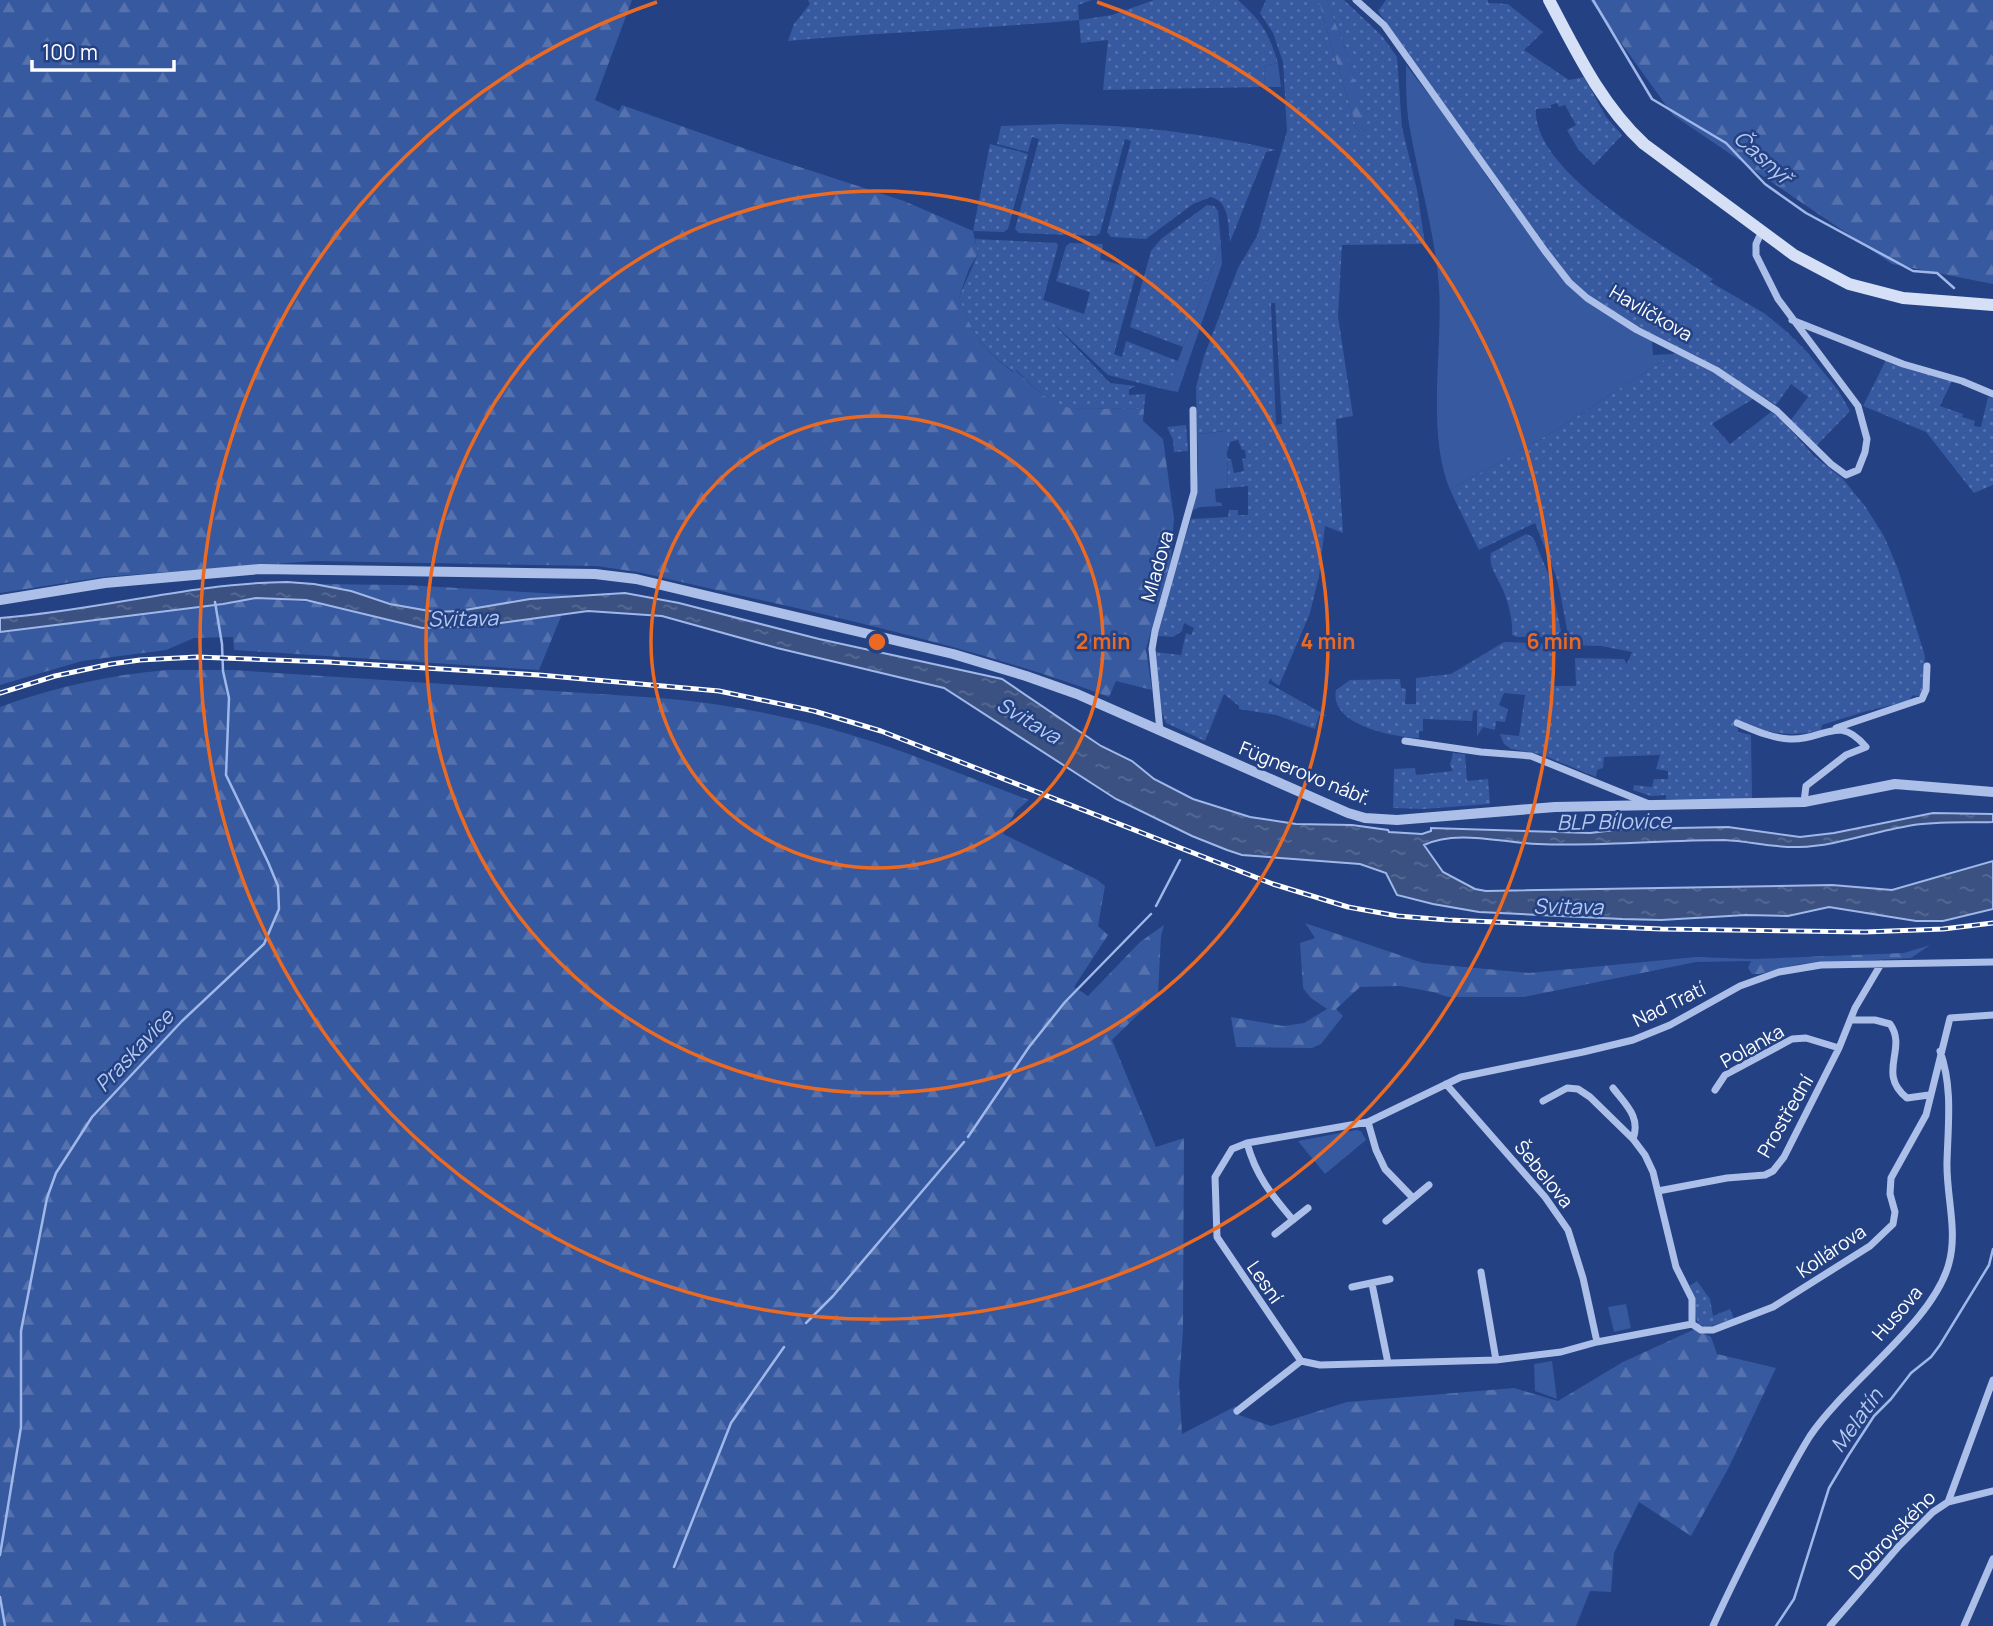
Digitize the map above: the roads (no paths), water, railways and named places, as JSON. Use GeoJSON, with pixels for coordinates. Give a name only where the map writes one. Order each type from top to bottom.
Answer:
{"type":"FeatureCollection","features":[{"type":"Feature","properties":{"kind":"main road"},"geometry":{"type":"LineString","coordinates":[[1550,3],[1605,100],[1623,124],[1644,144],[1794,255],[1849,284],[1903,298],[1993,305]]}},
{"type":"Feature","properties":{"kind":"street","name":"Havlíčkova"},"geometry":{"type":"LineString","coordinates":[[1356,0],[1384,25],[1545,251],[1587,298],[1647,336],[1716,370],[1777,411],[1831,464],[1846,475],[1858,470],[1866,452],[1867,439],[1858,406],[1778,299],[1758,261],[1756,248],[1762,230]]}},
{"type":"Feature","properties":{"kind":"street"},"geometry":{"type":"LineString","coordinates":[[1792,320],[1903,364],[1962,381],[1993,394]]}},
{"type":"Feature","properties":{"kind":"street","name":"Mladova"},"geometry":{"type":"LineString","coordinates":[[1160,732],[1152,649],[1194,492],[1193,410]]}},
{"type":"Feature","properties":{"kind":"street","name":"Fügnerovo nábř."},"geometry":{"type":"LineString","coordinates":[[0,600],[105,583],[260,569],[595,574],[650,582],[953,654],[1007,670],[1077,694],[1348,813],[1365,818],[1407,819],[1555,807],[1804,802],[1895,784],[1993,792]]}},
{"type":"Feature","properties":{"kind":"street"},"geometry":{"type":"LineString","coordinates":[[1737,723],[1759,732],[1791,739],[1835,728],[1922,699],[1926,690],[1927,666]]}},
{"type":"Feature","properties":{"kind":"street"},"geometry":{"type":"LineString","coordinates":[[1804,802],[1806,786],[1846,755],[1867,747],[1857,735],[1835,728]]}},
{"type":"Feature","properties":{"kind":"street","name":"Fügnerovo nábř."},"geometry":{"type":"LineString","coordinates":[[1405,740],[1481,752],[1531,755],[1650,804]]}},
{"type":"Feature","properties":{"kind":"street","name":"Nad Tratí"},"geometry":{"type":"LineString","coordinates":[[1247,1143],[1368,1122],[1461,1077],[1633,1040],[1670,1025],[1740,986],[1779,972],[1821,965],[1993,962]]}},
{"type":"Feature","properties":{"kind":"street"},"geometry":{"type":"LineString","coordinates":[[1839,1048],[1855,1008],[1881,964]]}},
{"type":"Feature","properties":{"kind":"street"},"geometry":{"type":"LineString","coordinates":[[1940,1051],[1950,1018],[1993,1015]]}},
{"type":"Feature","properties":{"kind":"street"},"geometry":{"type":"LineString","coordinates":[[1852,1020],[1875,1020],[1890,1024],[1896,1035],[1891,1072],[1898,1090],[1908,1098],[1929,1095]]}},
{"type":"Feature","properties":{"kind":"street","name":"Polanka"},"geometry":{"type":"LineString","coordinates":[[1716,1090],[1725,1075],[1792,1039],[1806,1038],[1839,1048]]}},
{"type":"Feature","properties":{"kind":"street","name":"Prostřední"},"geometry":{"type":"LineString","coordinates":[[1658,1191],[1727,1178],[1765,1175],[1773,1171],[1784,1157],[1839,1048]]}},
{"type":"Feature","properties":{"kind":"street","name":"Kollárova"},"geometry":{"type":"LineString","coordinates":[[1692,1324],[1701,1330],[1713,1330],[1773,1307],[1870,1246],[1884,1234],[1893,1224],[1895,1212],[1890,1194],[1891,1178],[1926,1115],[1940,1051]]}},
{"type":"Feature","properties":{"kind":"street","name":"Husova"},"geometry":{"type":"LineString","coordinates":[[1713,1626],[1778,1491],[1810,1436],[1834,1405],[1925,1308],[1945,1277],[1952,1244],[1947,1163],[1950,1107],[1947,1070],[1940,1051]]}},
{"type":"Feature","properties":{"kind":"street","name":"Šebelova"},"geometry":{"type":"LineString","coordinates":[[1446,1084],[1545,1197],[1568,1230],[1583,1278],[1597,1342]]}},
{"type":"Feature","properties":{"kind":"street"},"geometry":{"type":"LineString","coordinates":[[1614,1088],[1636,1116],[1637,1129],[1633,1139]]}},
{"type":"Feature","properties":{"kind":"street"},"geometry":{"type":"LineString","coordinates":[[1237,1411],[1301,1361],[1320,1365],[1496,1360],[1561,1352],[1597,1342],[1692,1324],[1692,1299],[1676,1267],[1653,1172],[1633,1139],[1590,1097],[1577,1089],[1562,1090],[1543,1101]]}},
{"type":"Feature","properties":{"kind":"street"},"geometry":{"type":"LineString","coordinates":[[1368,1122],[1385,1169],[1413,1198]]}},
{"type":"Feature","properties":{"kind":"street"},"geometry":{"type":"LineString","coordinates":[[1247,1143],[1253,1166],[1268,1191],[1293,1220]]}},
{"type":"Feature","properties":{"kind":"street","name":"Lesní"},"geometry":{"type":"LineString","coordinates":[[1247,1143],[1232,1149],[1215,1177],[1217,1237],[1301,1361]]}},
{"type":"Feature","properties":{"kind":"street"},"geometry":{"type":"LineString","coordinates":[[1386,1221],[1429,1185]]}},
{"type":"Feature","properties":{"kind":"street"},"geometry":{"type":"LineString","coordinates":[[1275,1234],[1308,1208]]}},
{"type":"Feature","properties":{"kind":"street"},"geometry":{"type":"LineString","coordinates":[[1481,1272],[1496,1360]]}},
{"type":"Feature","properties":{"kind":"street"},"geometry":{"type":"LineString","coordinates":[[1352,1287],[1390,1279]]}},
{"type":"Feature","properties":{"kind":"street"},"geometry":{"type":"LineString","coordinates":[[1372,1284],[1388,1363]]}},
{"type":"Feature","properties":{"kind":"street","name":"Dobrovského"},"geometry":{"type":"LineString","coordinates":[[1830,1626],[1899,1546],[1948,1502],[1993,1380]]}},
{"type":"Feature","properties":{"kind":"street"},"geometry":{"type":"LineString","coordinates":[[1948,1502],[1993,1492]]}},
{"type":"Feature","properties":{"kind":"street"},"geometry":{"type":"LineString","coordinates":[[1964,1626],[1993,1559]]}},
{"type":"Feature","properties":{"kind":"water","name":"Svitava"},"geometry":{"type":"Polygon","coordinates":[[[287,582],[351,591],[390,604],[435,612],[459,611],[530,599],[625,593],[679,603],[819,639],[1002,679],[1101,746],[1132,761],[1154,779],[1193,799],[1250,817],[1296,824],[1352,825],[1389,832],[1422,834],[1431,831],[1431,828],[1590,833],[1623,829],[1728,827],[1800,837],[1834,833],[1933,813],[1993,814],[1993,822],[1919,824],[1827,844],[1799,847],[1724,840],[1561,845],[1465,837],[1437,840],[1424,845],[1443,872],[1475,889],[1486,891],[1832,885],[1892,890],[1993,861],[1993,909],[1943,921],[1916,921],[1829,907],[1788,916],[1746,915],[1661,920],[1479,912],[1433,904],[1397,895],[1386,873],[1360,864],[1242,855],[1192,836],[1116,799],[944,688],[777,648],[662,616],[588,611],[478,626],[422,628],[306,600],[256,598],[0,632],[0,618],[72,610],[215,587],[287,582]]]}},
{"type":"Feature","properties":{"kind":"waterway","name":"Časnýř"},"geometry":{"type":"LineString","coordinates":[[1593,0],[1652,99],[1726,143],[1765,184],[1806,213],[1913,271],[1937,273],[1954,288]]}},
{"type":"Feature","properties":{"kind":"waterway","name":"Praskavice"},"geometry":{"type":"LineString","coordinates":[[0,1555],[21,1427],[21,1331],[47,1198],[56,1173],[92,1117],[182,1021],[264,944],[279,909],[278,886],[226,775],[229,698],[215,602]]}},
{"type":"Feature","properties":{"kind":"waterway"},"geometry":{"type":"LineString","coordinates":[[1156,906],[1180,860]]}},
{"type":"Feature","properties":{"kind":"waterway"},"geometry":{"type":"LineString","coordinates":[[968,1137],[1029,1047],[1065,1002],[1151,914]]}},
{"type":"Feature","properties":{"kind":"waterway"},"geometry":{"type":"LineString","coordinates":[[806,1323],[833,1296],[964,1142]]}},
{"type":"Feature","properties":{"kind":"waterway","name":"Melatín"},"geometry":{"type":"LineString","coordinates":[[1776,1626],[1794,1599],[1829,1488],[1874,1416],[1911,1373],[1931,1357],[1940,1345],[1989,1265],[1993,1249]]}},
{"type":"Feature","properties":{"kind":"waterway"},"geometry":{"type":"LineString","coordinates":[[674,1567],[731,1423],[784,1347]]}},
{"type":"Feature","properties":{"kind":"waterway","name":"Praskavice"},"geometry":{"type":"LineString","coordinates":[[0,1597],[5,1626]]}},
{"type":"Feature","properties":{"kind":"railway"},"geometry":{"type":"LineString","coordinates":[[0,693],[55,676],[111,664],[197,657],[539,675],[719,691],[814,711],[881,731],[1273,884],[1348,907],[1398,916],[1448,920],[1661,929],[1865,932],[1943,929],[1993,923]]}},
{"type":"Feature","properties":{"kind":"water label","name":"BLP Bílovice"},"geometry":{"type":"Point","coordinates":[1614,821]}}]}
